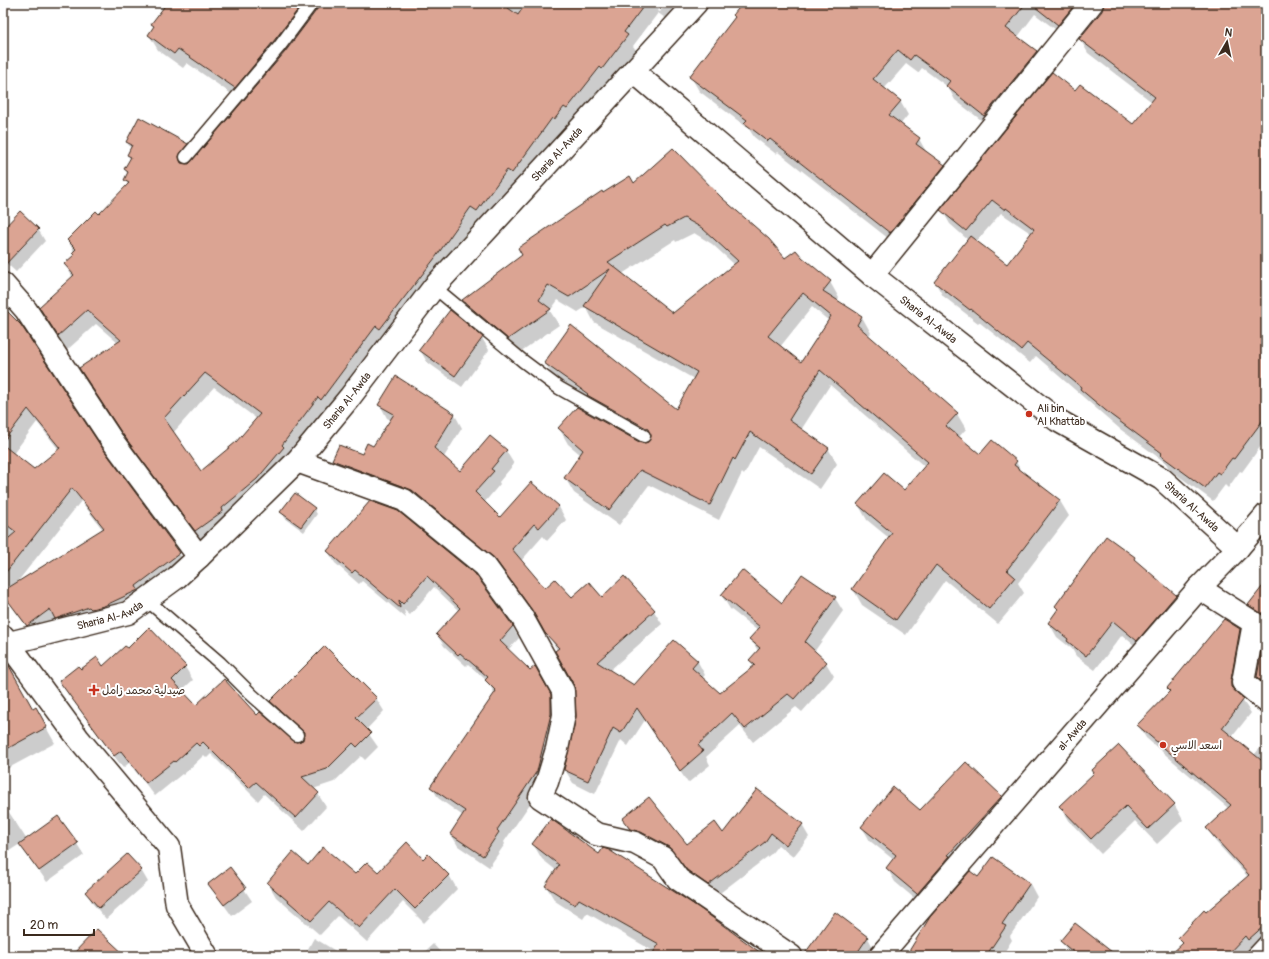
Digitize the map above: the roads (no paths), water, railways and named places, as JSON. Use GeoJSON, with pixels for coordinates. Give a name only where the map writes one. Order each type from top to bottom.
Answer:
{"type":"FeatureCollection","features":[{"type":"Feature","properties":{"kind":"street","name":"Sharia Al-Awda"},"geometry":{"type":"LineString","coordinates":[[5,642],[128,614],[176,578],[199,557],[297,461],[350,397],[434,287],[696,3]]}},
{"type":"Feature","properties":{"kind":"street"},"geometry":{"type":"LineString","coordinates":[[872,275],[1092,3]]}},
{"type":"Feature","properties":{"kind":"street","name":"Sharia Al-Awda"},"geometry":{"type":"LineString","coordinates":[[633,71],[872,275],[1056,420],[1162,478],[1238,548]]}},
{"type":"Feature","properties":{"kind":"street"},"geometry":{"type":"LineString","coordinates":[[3,284],[26,310],[111,439],[199,557]]}},
{"type":"Feature","properties":{"kind":"street"},"geometry":{"type":"LineString","coordinates":[[297,461],[404,500],[485,566],[522,617],[563,691],[564,715],[557,750],[547,782],[540,797],[596,834],[635,843],[663,858],[678,879],[791,956]]}},
{"type":"Feature","properties":{"kind":"street","name":"al-Awda"},"geometry":{"type":"LineString","coordinates":[[880,956],[1199,588],[1238,548],[1266,515]]}},
{"type":"Feature","properties":{"kind":"street"},"geometry":{"type":"LineString","coordinates":[[1199,588],[1254,623],[1243,682],[1266,701]]}},
{"type":"Feature","properties":{"kind":"street"},"geometry":{"type":"LineString","coordinates":[[5,642],[78,738],[169,847],[177,905],[207,956]]}},
{"type":"Feature","properties":{"kind":"lane"},"geometry":{"type":"LineString","coordinates":[[186,157],[279,47],[312,3]]}},
{"type":"Feature","properties":{"kind":"lane"},"geometry":{"type":"LineString","coordinates":[[434,287],[523,361],[559,388],[644,436]]}},
{"type":"Feature","properties":{"kind":"lane"},"geometry":{"type":"LineString","coordinates":[[147,600],[220,663],[252,695],[297,735]]}},
{"type":"Feature","properties":{"kind":"lane"},"geometry":{"type":"LineString","coordinates":[[1252,956],[1266,942]]}},
{"type":"Feature","properties":{"kind":"place","name":"Ali bin Al Khattab"},"geometry":{"type":"Point","coordinates":[1029,414]}},
{"type":"Feature","properties":{"kind":"place","name":"صيدلية محمد زامل"},"geometry":{"type":"Point","coordinates":[94,690]}},
{"type":"Feature","properties":{"kind":"place","name":"اسعد الاسي"},"geometry":{"type":"Point","coordinates":[1163,745]}}]}
